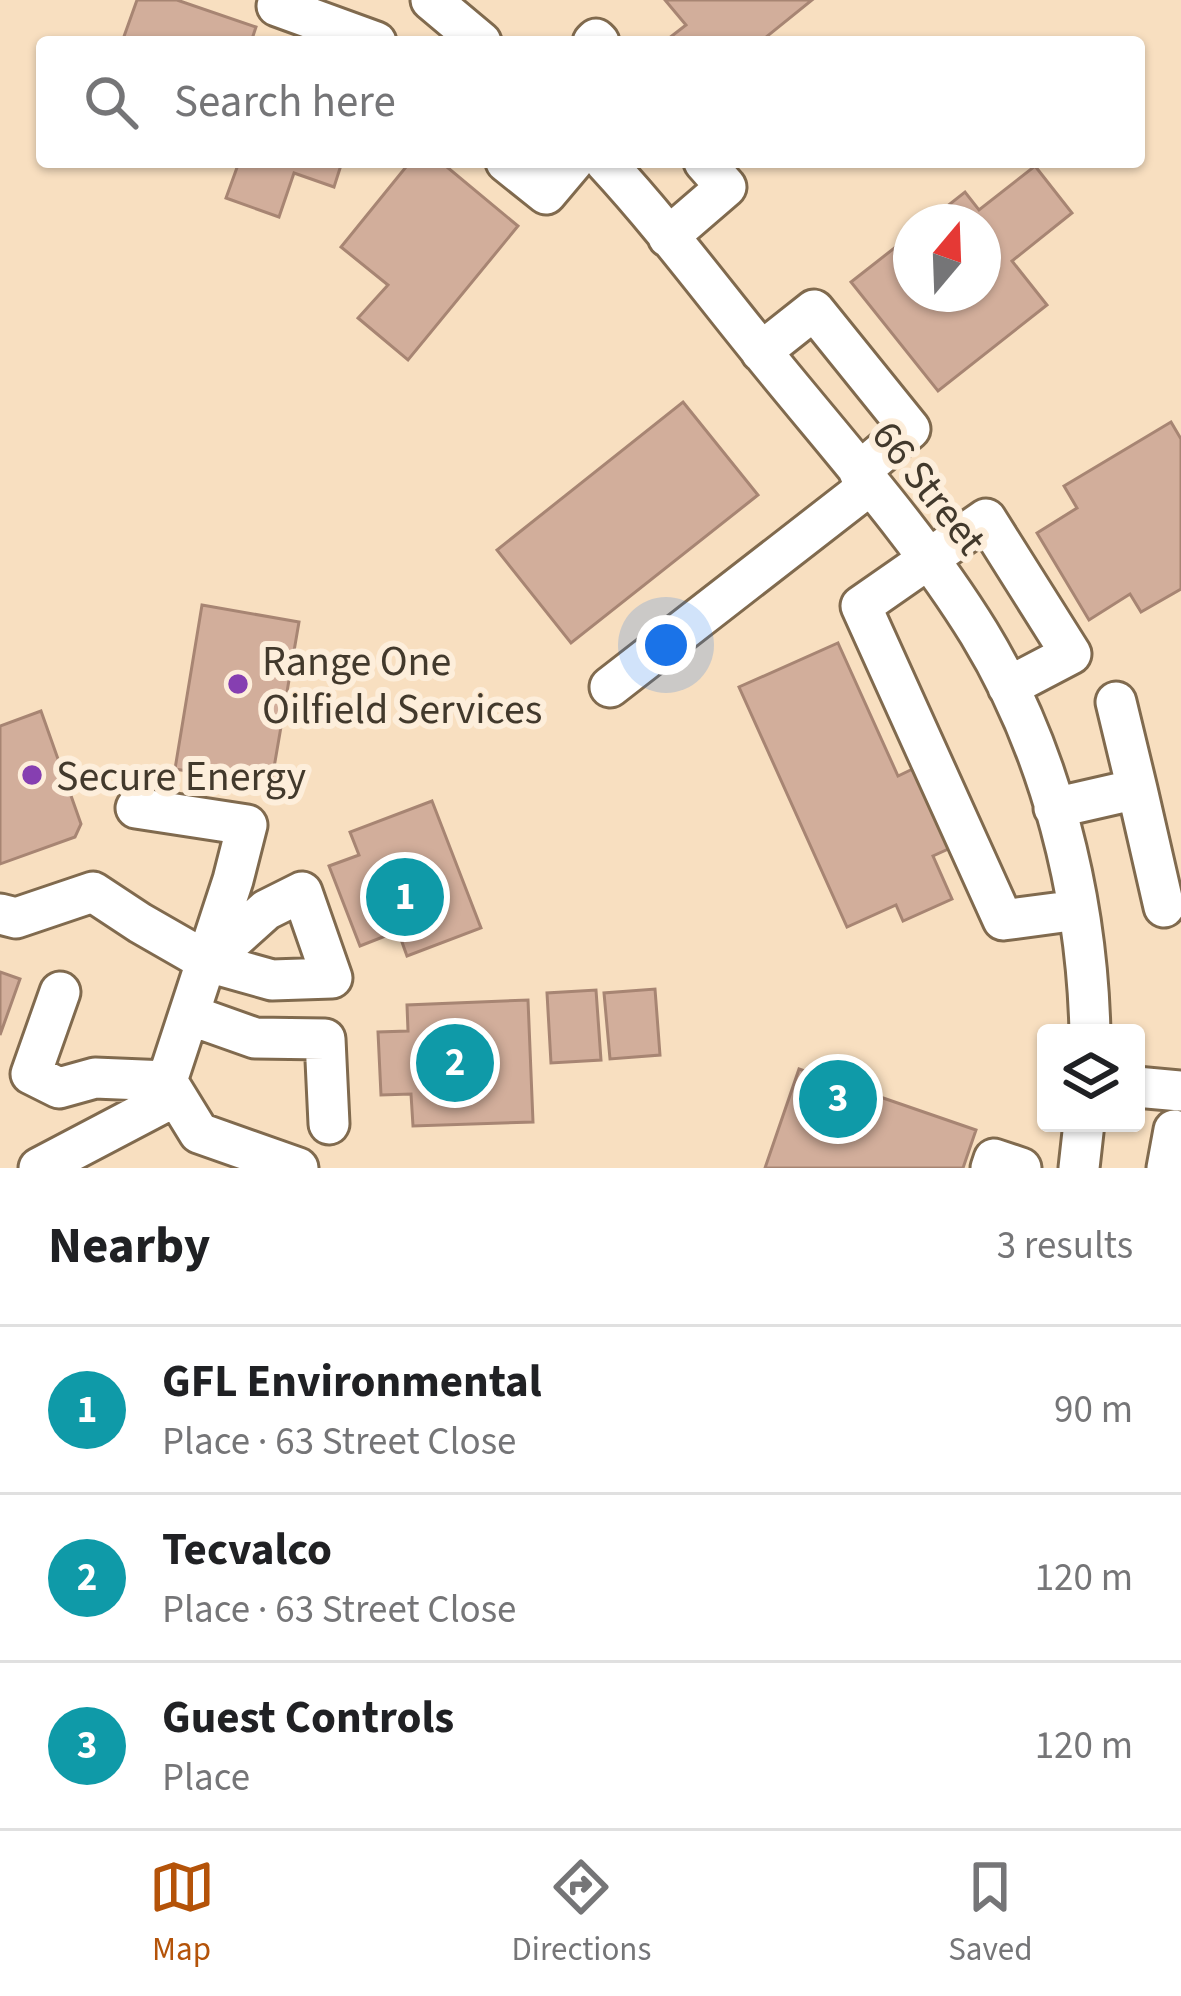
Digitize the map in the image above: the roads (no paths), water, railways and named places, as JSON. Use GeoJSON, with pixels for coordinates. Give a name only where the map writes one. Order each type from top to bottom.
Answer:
{"type":"FeatureCollection","features":[{"type":"Feature","properties":{"kind":"street"},"geometry":{"type":"LineString","coordinates":[[272,2],[360,36]]}},
{"type":"Feature","properties":{"kind":"street"},"geometry":{"type":"LineString","coordinates":[[435,19],[469,36]]}},
{"type":"Feature","properties":{"kind":"street"},"geometry":{"type":"LineString","coordinates":[[513,168],[545,194],[568,168]]}},
{"type":"Feature","properties":{"kind":"street","name":"66 Street"},"geometry":{"type":"LineString","coordinates":[[610,168],[864,478],[979,633],[1041,763],[1067,853],[1090,1024]]}},
{"type":"Feature","properties":{"kind":"street"},"geometry":{"type":"LineString","coordinates":[[668,237],[726,170]]}},
{"type":"Feature","properties":{"kind":"street"},"geometry":{"type":"LineString","coordinates":[[610,687],[864,478],[910,429],[814,310],[761,352]]}},
{"type":"Feature","properties":{"kind":"street"},"geometry":{"type":"LineString","coordinates":[[1007,687],[1071,655],[986,519],[861,606],[1003,920],[1079,917]]}},
{"type":"Feature","properties":{"kind":"street"},"geometry":{"type":"LineString","coordinates":[[1116,702],[1164,907]]}},
{"type":"Feature","properties":{"kind":"street"},"geometry":{"type":"LineString","coordinates":[[1054,808],[1138,789]]}},
{"type":"Feature","properties":{"kind":"street"},"geometry":{"type":"LineString","coordinates":[[136,808],[247,825],[172,1089],[199,1133],[199,1152],[290,1167]]}},
{"type":"Feature","properties":{"kind":"street"},"geometry":{"type":"LineString","coordinates":[[0,914],[16,918],[93,892],[208,962]]}},
{"type":"Feature","properties":{"kind":"street"},"geometry":{"type":"LineString","coordinates":[[60,992],[31,1074],[59,1088],[95,1078],[172,1089]]}},
{"type":"Feature","properties":{"kind":"street"},"geometry":{"type":"LineString","coordinates":[[190,1015],[255,1038],[325,1039],[329,1124]]}},
{"type":"Feature","properties":{"kind":"street"},"geometry":{"type":"LineString","coordinates":[[39,1168],[172,1089]]}},
{"type":"Feature","properties":{"kind":"street"},"geometry":{"type":"LineString","coordinates":[[1145,1089],[1181,1091]]}},
{"type":"Feature","properties":{"kind":"street"},"geometry":{"type":"LineString","coordinates":[[1079,1168],[1083,1132]]}},
{"type":"Feature","properties":{"kind":"street"},"geometry":{"type":"LineString","coordinates":[[991,1168],[994,1159],[1021,1168]]}},
{"type":"Feature","properties":{"kind":"place","name":"Range One Oilfield Services"},"geometry":{"type":"Point","coordinates":[238,684]}},
{"type":"Feature","properties":{"kind":"place","name":"Secure Energy"},"geometry":{"type":"Point","coordinates":[32,775]}},
{"type":"Feature","properties":{"kind":"place","name":"GFL Environmental"},"geometry":{"type":"Point","coordinates":[405,897]}},
{"type":"Feature","properties":{"kind":"place","name":"Tecvalco"},"geometry":{"type":"Point","coordinates":[455,1063]}},
{"type":"Feature","properties":{"kind":"place","name":"Guest Controls"},"geometry":{"type":"Point","coordinates":[838,1099]}}]}
